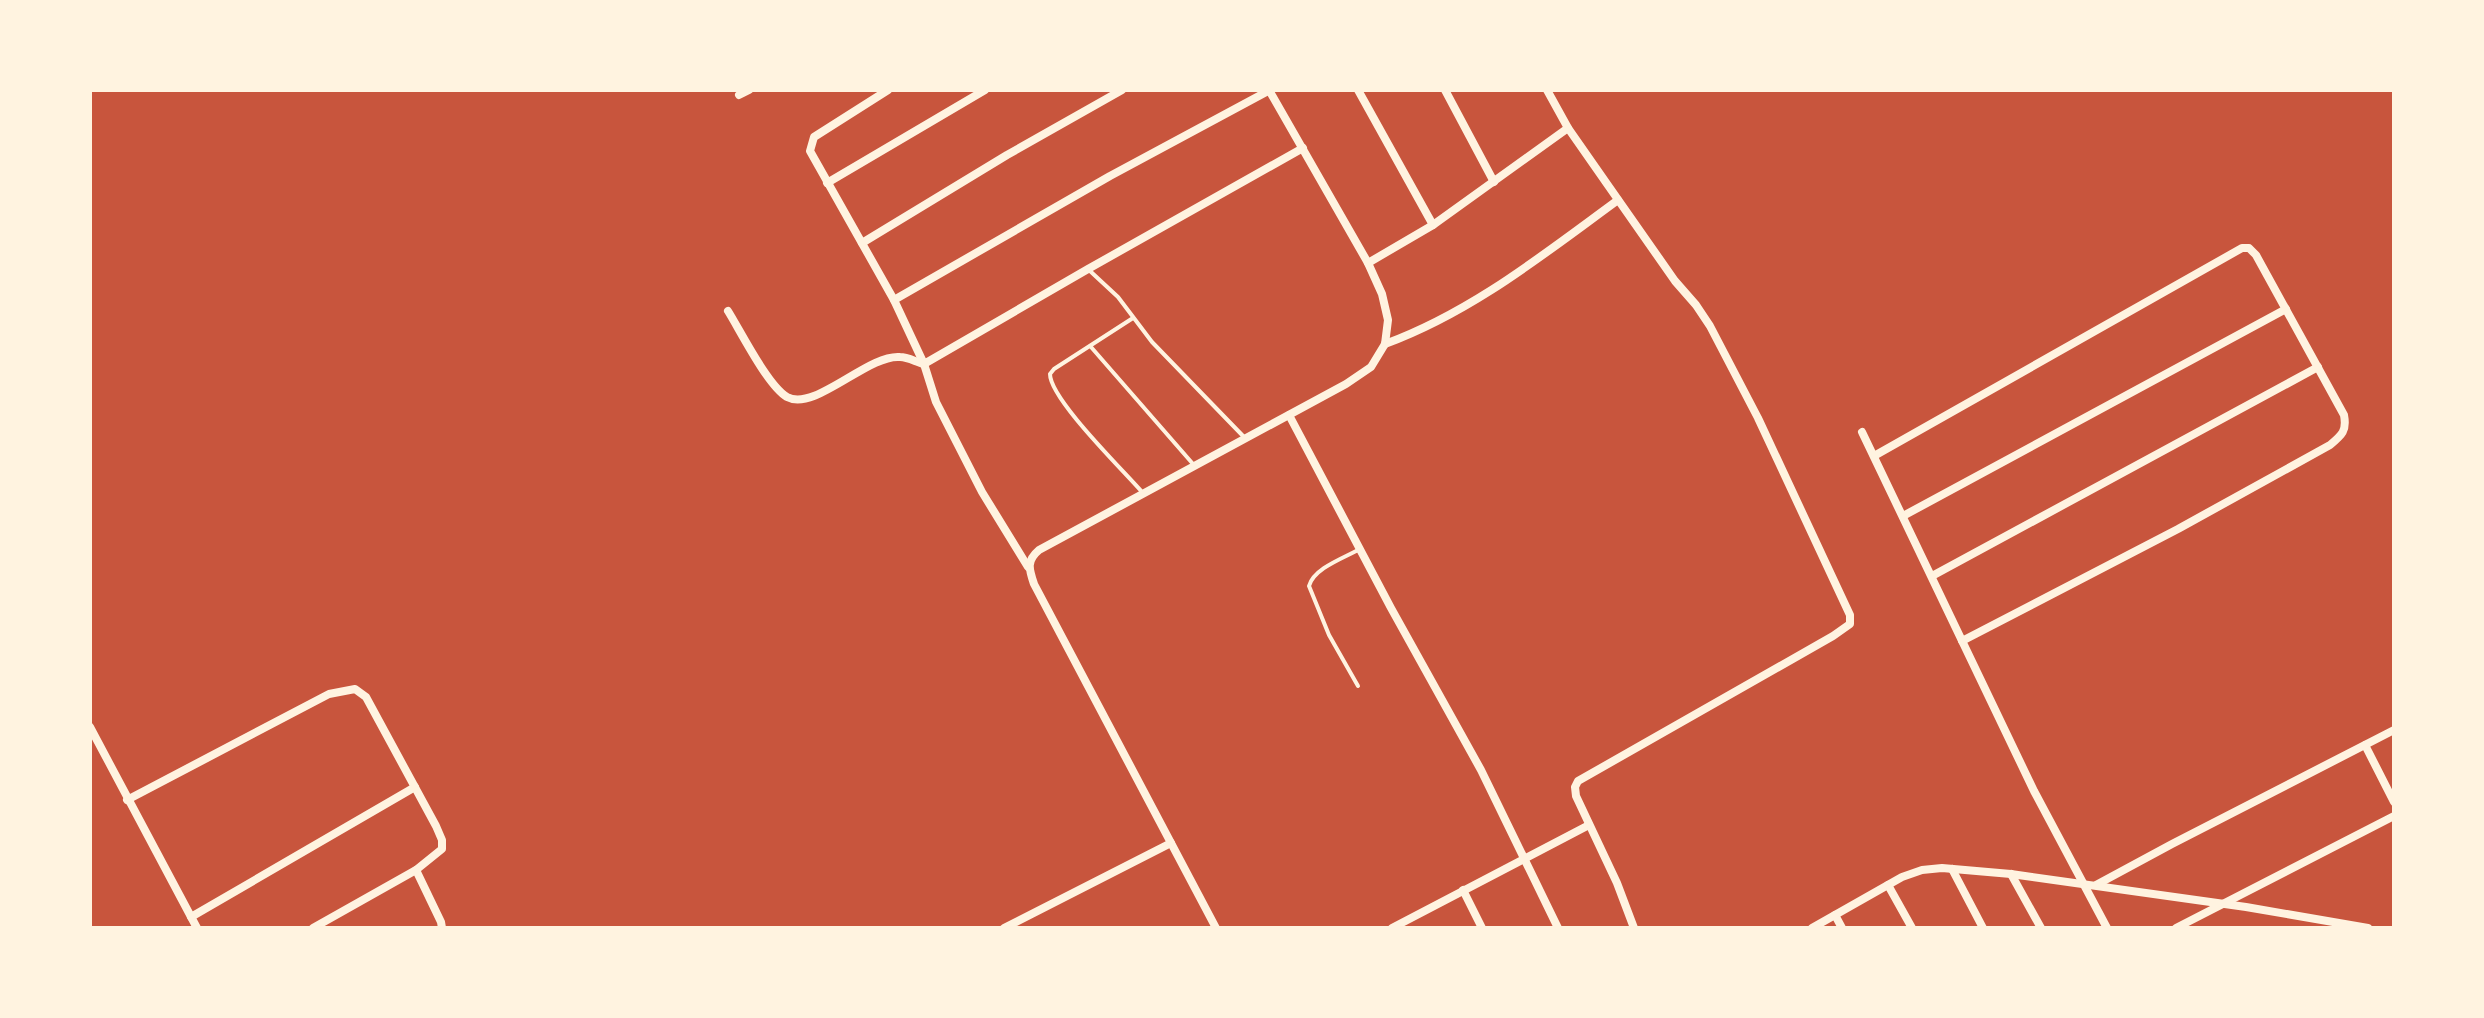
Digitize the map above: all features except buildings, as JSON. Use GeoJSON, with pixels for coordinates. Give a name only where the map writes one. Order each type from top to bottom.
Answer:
{"type":"FeatureCollection","features":[{"type":"Feature","properties":{"kind":"street"},"geometry":{"type":"LineString","coordinates":[[739,95],[749,90]]}},
{"type":"Feature","properties":{"kind":"street"},"geometry":{"type":"LineString","coordinates":[[888,90],[814,137],[810,151],[894,300],[924,364],[929,385],[982,492],[1028,567],[1034,584],[1216,928]]}},
{"type":"Feature","properties":{"kind":"street"},"geometry":{"type":"LineString","coordinates":[[827,183],[985,90]]}},
{"type":"Feature","properties":{"kind":"street"},"geometry":{"type":"LineString","coordinates":[[862,243],[1122,90]]}},
{"type":"Feature","properties":{"kind":"street"},"geometry":{"type":"LineString","coordinates":[[894,300],[1110,176],[1270,90],[1368,263],[1382,294],[1388,320],[1385,344],[1371,367],[1346,384],[1039,550],[1032,556],[1028,567]]}},
{"type":"Feature","properties":{"kind":"street"},"geometry":{"type":"LineString","coordinates":[[1358,90],[1433,225]]}},
{"type":"Feature","properties":{"kind":"street"},"geometry":{"type":"LineString","coordinates":[[1445,90],[1494,182]]}},
{"type":"Feature","properties":{"kind":"street"},"geometry":{"type":"LineString","coordinates":[[1547,90],[1568,128],[1710,326],[1758,418],[1850,615],[1850,624],[1807,652],[1578,781],[1576,796],[1617,883],[1634,928]]}},
{"type":"Feature","properties":{"kind":"street"},"geometry":{"type":"LineString","coordinates":[[1368,263],[1433,225],[1568,128]]}},
{"type":"Feature","properties":{"kind":"street"},"geometry":{"type":"LineString","coordinates":[[728,311],[774,385],[787,397],[805,399],[893,357],[924,364],[1303,148]]}},
{"type":"Feature","properties":{"kind":"street"},"geometry":{"type":"LineString","coordinates":[[1385,344],[1420,331],[1496,288],[1618,200]]}},
{"type":"Feature","properties":{"kind":"street"},"geometry":{"type":"LineString","coordinates":[[1874,456],[2242,248],[2249,248],[2256,255],[2344,415],[2346,427],[2330,445],[2178,529],[1962,641]]}},
{"type":"Feature","properties":{"kind":"street"},"geometry":{"type":"LineString","coordinates":[[1903,516],[2286,309]]}},
{"type":"Feature","properties":{"kind":"street"},"geometry":{"type":"LineString","coordinates":[[1932,576],[2318,367]]}},
{"type":"Feature","properties":{"kind":"street"},"geometry":{"type":"LineString","coordinates":[[1289,415],[1481,770],[1558,928]]}},
{"type":"Feature","properties":{"kind":"street"},"geometry":{"type":"LineString","coordinates":[[1862,432],[2034,791],[2107,928]]}},
{"type":"Feature","properties":{"kind":"street"},"geometry":{"type":"LineString","coordinates":[[127,800],[329,694],[355,689],[366,697],[415,787],[442,840],[442,849],[416,870],[313,928]]}},
{"type":"Feature","properties":{"kind":"street"},"geometry":{"type":"LineString","coordinates":[[90,727],[197,928]]}},
{"type":"Feature","properties":{"kind":"street"},"geometry":{"type":"LineString","coordinates":[[2095,886],[2394,730]]}},
{"type":"Feature","properties":{"kind":"street"},"geometry":{"type":"LineString","coordinates":[[2365,745],[2394,802]]}},
{"type":"Feature","properties":{"kind":"street"},"geometry":{"type":"LineString","coordinates":[[191,917],[415,787]]}},
{"type":"Feature","properties":{"kind":"street"},"geometry":{"type":"LineString","coordinates":[[2176,928],[2394,816]]}},
{"type":"Feature","properties":{"kind":"street"},"geometry":{"type":"LineString","coordinates":[[1392,928],[1589,825]]}},
{"type":"Feature","properties":{"kind":"street"},"geometry":{"type":"LineString","coordinates":[[1004,928],[1171,843]]}},
{"type":"Feature","properties":{"kind":"street"},"geometry":{"type":"LineString","coordinates":[[1952,869],[1983,928]]}},
{"type":"Feature","properties":{"kind":"street"},"geometry":{"type":"LineString","coordinates":[[1812,928],[1888,885],[1922,870],[1952,869],[2224,903],[2368,928]]}},
{"type":"Feature","properties":{"kind":"street"},"geometry":{"type":"LineString","coordinates":[[416,870],[442,928]]}},
{"type":"Feature","properties":{"kind":"street"},"geometry":{"type":"LineString","coordinates":[[2011,874],[2041,928]]}},
{"type":"Feature","properties":{"kind":"street"},"geometry":{"type":"LineString","coordinates":[[1888,885],[1912,928]]}},
{"type":"Feature","properties":{"kind":"street"},"geometry":{"type":"LineString","coordinates":[[1463,890],[1482,928]]}},
{"type":"Feature","properties":{"kind":"street"},"geometry":{"type":"LineString","coordinates":[[1835,915],[1842,928]]}},
{"type":"Feature","properties":{"kind":"street"},"geometry":{"type":"LineString","coordinates":[[2332,928],[2341,923]]}},
{"type":"Feature","properties":{"kind":"lane"},"geometry":{"type":"LineString","coordinates":[[1088,269],[1118,297],[1152,342],[1246,438]]}},
{"type":"Feature","properties":{"kind":"lane"},"geometry":{"type":"LineString","coordinates":[[1133,318],[1054,369],[1050,381],[1063,404],[1143,493]]}},
{"type":"Feature","properties":{"kind":"lane"},"geometry":{"type":"LineString","coordinates":[[1091,347],[1194,466]]}},
{"type":"Feature","properties":{"kind":"lane"},"geometry":{"type":"LineString","coordinates":[[1358,686],[1329,635],[1309,586],[1318,573],[1360,549]]}}]}
